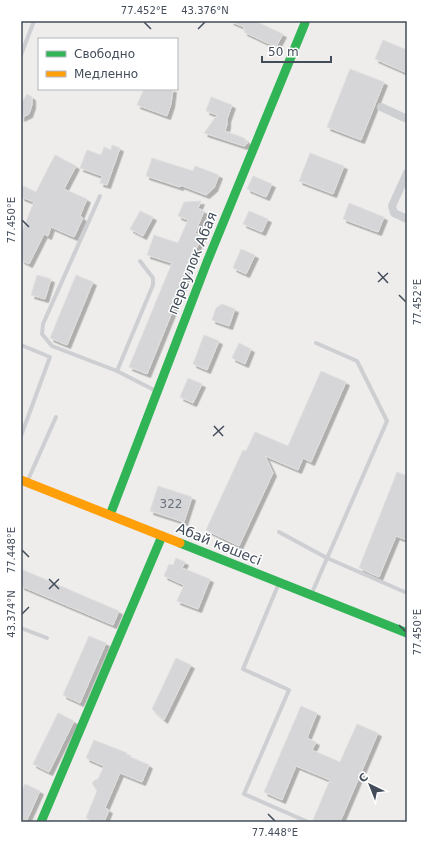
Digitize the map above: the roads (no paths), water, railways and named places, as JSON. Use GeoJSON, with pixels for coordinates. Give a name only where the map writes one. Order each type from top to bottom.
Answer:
{"type":"FeatureCollection","features":[{"type":"Feature","properties":{"kind":"street","name":"переулок Абая"},"geometry":{"type":"LineString","coordinates":[[110,515],[207,262],[305,23]]}},
{"type":"Feature","properties":{"kind":"street"},"geometry":{"type":"LineString","coordinates":[[381,107],[407,119]]}},
{"type":"Feature","properties":{"kind":"street"},"geometry":{"type":"LineString","coordinates":[[407,173],[392,206],[394,213],[407,219]]}},
{"type":"Feature","properties":{"kind":"street","name":"Абай көшесі"},"geometry":{"type":"LineString","coordinates":[[24,481],[407,633]]}},
{"type":"Feature","properties":{"kind":"street"},"geometry":{"type":"LineString","coordinates":[[42,822],[162,536]]}},
{"type":"Feature","properties":{"kind":"lane"},"geometry":{"type":"LineString","coordinates":[[21,55],[34,21]]}},
{"type":"Feature","properties":{"kind":"lane"},"geometry":{"type":"LineString","coordinates":[[100,196],[44,324],[42,334],[52,346],[117,371],[157,391]]}},
{"type":"Feature","properties":{"kind":"lane"},"geometry":{"type":"LineString","coordinates":[[117,371],[153,285],[153,278],[140,260]]}},
{"type":"Feature","properties":{"kind":"lane"},"geometry":{"type":"LineString","coordinates":[[311,595],[387,421],[357,362],[316,343]]}},
{"type":"Feature","properties":{"kind":"lane"},"geometry":{"type":"LineString","coordinates":[[21,345],[50,357],[21,436]]}},
{"type":"Feature","properties":{"kind":"lane"},"geometry":{"type":"LineString","coordinates":[[24,481],[56,417]]}},
{"type":"Feature","properties":{"kind":"lane"},"geometry":{"type":"LineString","coordinates":[[279,532],[327,558],[407,593]]}},
{"type":"Feature","properties":{"kind":"lane"},"geometry":{"type":"LineString","coordinates":[[279,582],[243,669],[289,690],[244,794],[308,822]]}},
{"type":"Feature","properties":{"kind":"lane"},"geometry":{"type":"LineString","coordinates":[[21,628],[47,638]]}}]}
